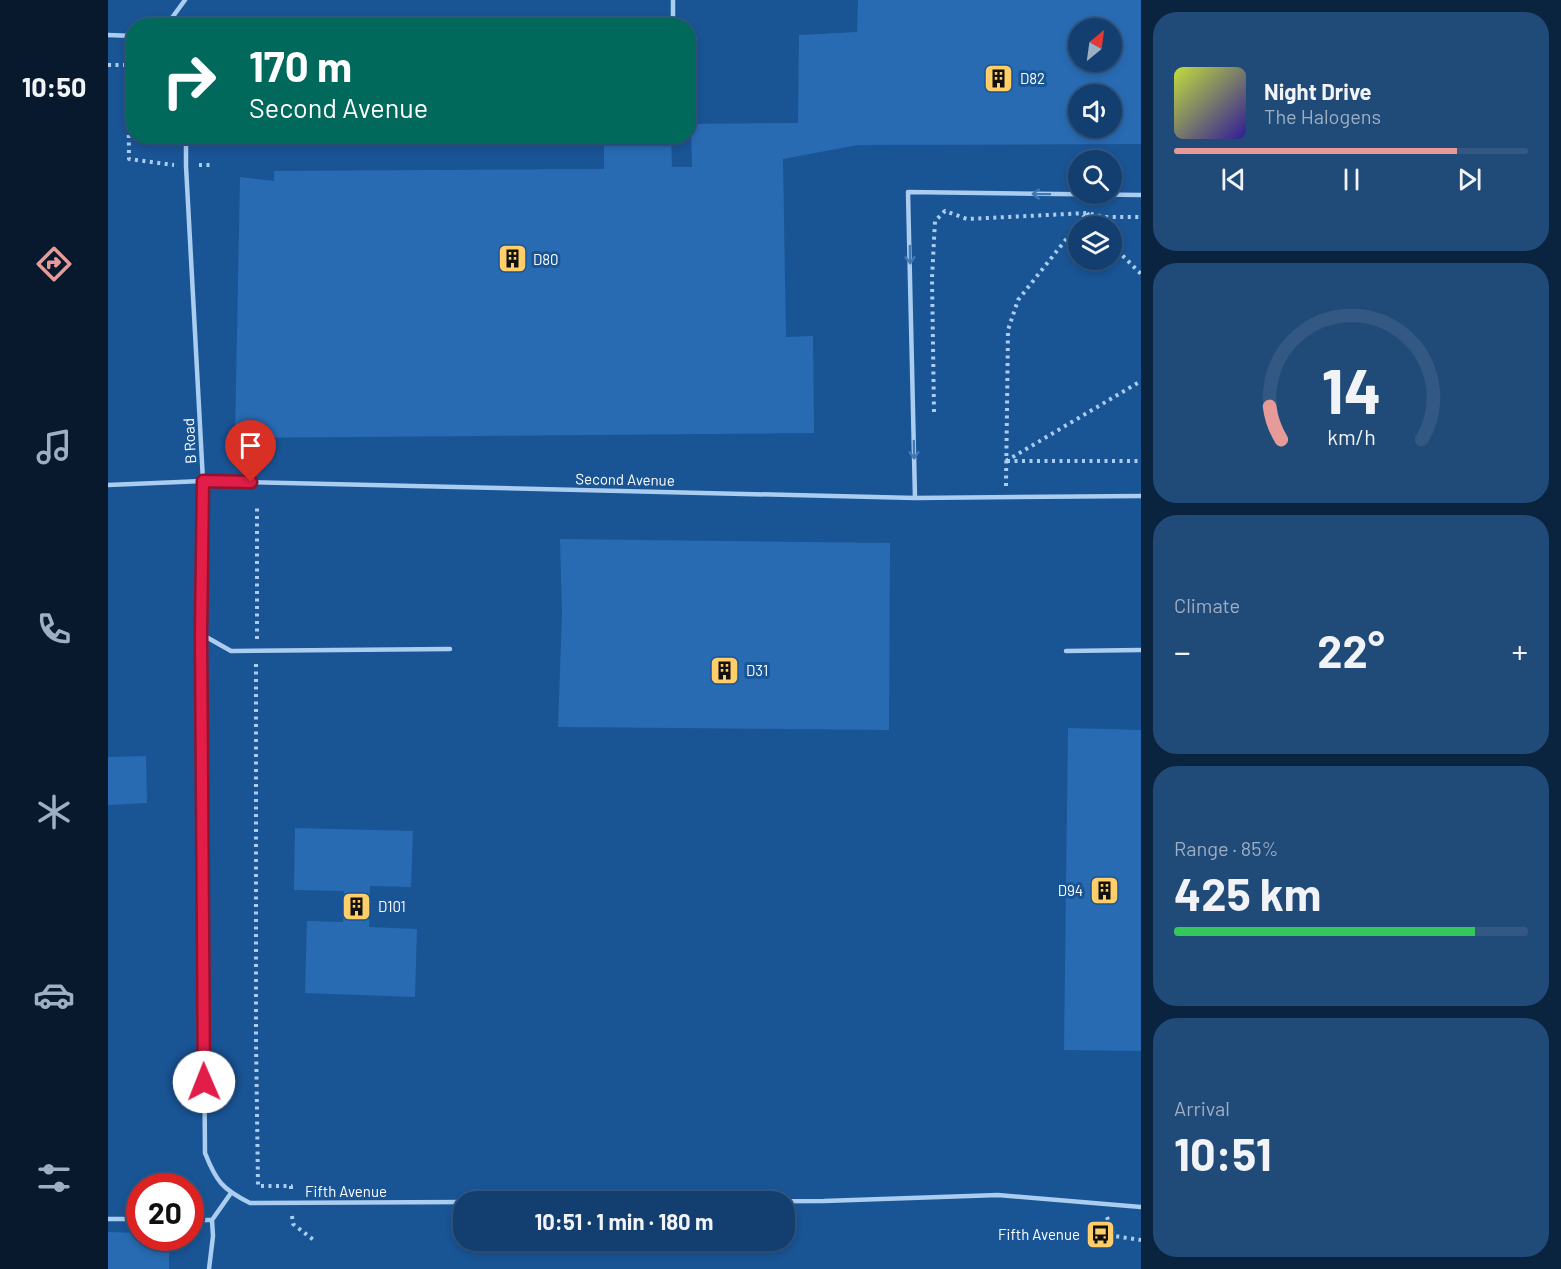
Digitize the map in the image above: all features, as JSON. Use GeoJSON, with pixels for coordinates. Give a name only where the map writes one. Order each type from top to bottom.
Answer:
{"type":"FeatureCollection","features":[{"type":"Feature","properties":{"kind":"lane"},"geometry":{"type":"LineString","coordinates":[[172,18],[185,0]]}},
{"type":"Feature","properties":{"kind":"lane"},"geometry":{"type":"LineString","coordinates":[[673,0],[673,18]]}},
{"type":"Feature","properties":{"kind":"lane"},"geometry":{"type":"LineString","coordinates":[[108,36],[126,36]]}},
{"type":"Feature","properties":{"kind":"lane","name":"B Road"},"geometry":{"type":"LineString","coordinates":[[186,144],[203,481],[201,634],[205,1153],[214,1175],[231,1194]]}},
{"type":"Feature","properties":{"kind":"lane"},"geometry":{"type":"LineString","coordinates":[[915,498],[908,192],[1068,195]]}},
{"type":"Feature","properties":{"kind":"lane"},"geometry":{"type":"LineString","coordinates":[[1122,195],[1141,195]]}},
{"type":"Feature","properties":{"kind":"lane","name":"Second Avenue"},"geometry":{"type":"LineString","coordinates":[[108,486],[203,481],[915,498],[1141,496]]}},
{"type":"Feature","properties":{"kind":"lane"},"geometry":{"type":"LineString","coordinates":[[201,634],[231,651],[450,649]]}},
{"type":"Feature","properties":{"kind":"lane"},"geometry":{"type":"LineString","coordinates":[[1066,651],[1141,650]]}},
{"type":"Feature","properties":{"kind":"lane"},"geometry":{"type":"LineString","coordinates":[[209,1269],[213,1236],[212,1220],[231,1194]]}},
{"type":"Feature","properties":{"kind":"lane","name":"Fifth Avenue"},"geometry":{"type":"LineString","coordinates":[[231,1194],[250,1203],[453,1202]]}},
{"type":"Feature","properties":{"kind":"lane"},"geometry":{"type":"LineString","coordinates":[[795,1201],[998,1195],[1141,1207]]}},
{"type":"Feature","properties":{"kind":"lane"},"geometry":{"type":"LineString","coordinates":[[108,1219],[126,1219]]}},
{"type":"Feature","properties":{"kind":"lane"},"geometry":{"type":"LineString","coordinates":[[204,1220],[212,1220]]}},
{"type":"Feature","properties":{"kind":"path"},"geometry":{"type":"LineString","coordinates":[[108,65],[126,65]]}},
{"type":"Feature","properties":{"kind":"path"},"geometry":{"type":"LineString","coordinates":[[129,144],[129,159],[162,165],[211,165]]}},
{"type":"Feature","properties":{"kind":"path"},"geometry":{"type":"LineString","coordinates":[[1006,497],[1008,330],[1018,300],[1087,213],[1088,204]]}},
{"type":"Feature","properties":{"kind":"path"},"geometry":{"type":"LineString","coordinates":[[934,412],[932,278],[936,221],[945,211],[966,219],[1087,213],[1104,217],[1141,217]]}},
{"type":"Feature","properties":{"kind":"path"},"geometry":{"type":"LineString","coordinates":[[1122,255],[1141,274]]}},
{"type":"Feature","properties":{"kind":"path"},"geometry":{"type":"LineString","coordinates":[[1006,461],[1141,381]]}},
{"type":"Feature","properties":{"kind":"path"},"geometry":{"type":"LineString","coordinates":[[1006,461],[1141,461]]}},
{"type":"Feature","properties":{"kind":"path"},"geometry":{"type":"LineString","coordinates":[[256,647],[257,504]]}},
{"type":"Feature","properties":{"kind":"path"},"geometry":{"type":"LineString","coordinates":[[256,659],[258,1186],[291,1186],[290,1203],[293,1224],[315,1241]]}},
{"type":"Feature","properties":{"kind":"path"},"geometry":{"type":"LineString","coordinates":[[1102,1202],[1114,1236],[1141,1240]]}},
{"type":"Feature","properties":{"kind":"building","name":"D80"},"geometry":{"type":"Polygon","coordinates":[[[858,0],[1141,0],[1141,144],[858,145],[783,159],[786,337],[813,336],[814,433],[235,438],[240,177],[274,181],[274,171],[604,169],[604,144],[671,144],[672,167],[692,167],[691,144],[696,144],[696,124],[798,123],[799,35],[857,32],[858,0]]]}},
{"type":"Feature","properties":{"kind":"building","name":"D31"},"geometry":{"type":"Polygon","coordinates":[[[560,539],[890,543],[889,730],[558,727],[562,613],[560,539]]]}},
{"type":"Feature","properties":{"kind":"building","name":"D94"},"geometry":{"type":"Polygon","coordinates":[[[1068,728],[1141,730],[1141,1051],[1064,1050],[1068,728]]]}},
{"type":"Feature","properties":{"kind":"building"},"geometry":{"type":"Polygon","coordinates":[[[146,756],[147,803],[108,805],[108,757],[146,756]]]}},
{"type":"Feature","properties":{"kind":"building","name":"D101"},"geometry":{"type":"Polygon","coordinates":[[[295,828],[413,831],[411,887],[370,886],[369,927],[417,929],[415,997],[305,993],[307,921],[343,922],[344,891],[294,890],[295,828]]]}},
{"type":"Feature","properties":{"kind":"building"},"geometry":{"type":"Polygon","coordinates":[[[108,1232],[126,1233],[126,1251],[169,1251],[169,1269],[108,1269],[108,1232]]]}},
{"type":"Feature","properties":{"kind":"place","name":"D82"},"geometry":{"type":"Point","coordinates":[999,78]}},
{"type":"Feature","properties":{"kind":"place","name":"D80"},"geometry":{"type":"Point","coordinates":[512,259]}},
{"type":"Feature","properties":{"kind":"place","name":"D31"},"geometry":{"type":"Point","coordinates":[725,670]}},
{"type":"Feature","properties":{"kind":"place","name":"D94"},"geometry":{"type":"Point","coordinates":[1104,890]}},
{"type":"Feature","properties":{"kind":"place","name":"D101"},"geometry":{"type":"Point","coordinates":[357,906]}},
{"type":"Feature","properties":{"kind":"place","name":"Fifth Avenue"},"geometry":{"type":"Point","coordinates":[1101,1234]}},
{"type":"Feature","properties":{"kind":"route"},"geometry":{"type":"LineString","coordinates":[[204,1082],[201,634],[203,481],[251,482]]}}]}
